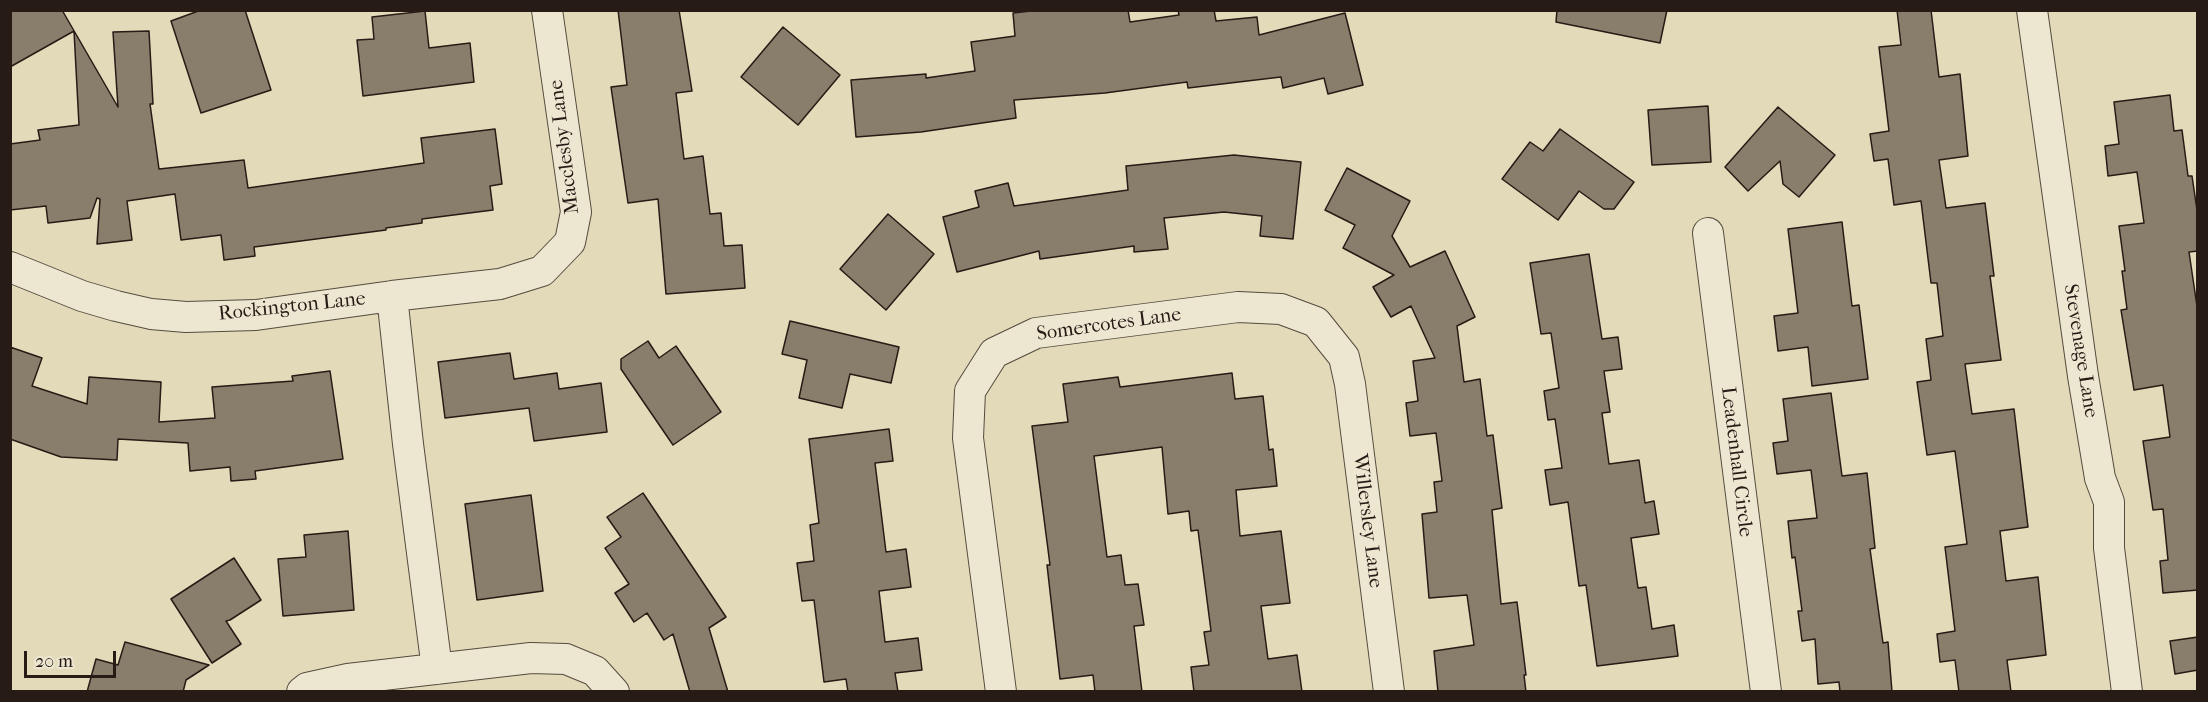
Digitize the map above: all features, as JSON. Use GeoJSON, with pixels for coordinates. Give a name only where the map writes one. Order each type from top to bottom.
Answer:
{"type":"FeatureCollection","features":[{"type":"Feature","properties":{"kind":"street","name":"Macclesby Lane"},"geometry":{"type":"LineString","coordinates":[[542,272],[570,242],[576,212],[547,10]]}},
{"type":"Feature","properties":{"kind":"street","name":"Stevenage Lane"},"geometry":{"type":"LineString","coordinates":[[2032,10],[2084,376],[2100,478],[2109,502],[2109,548],[2127,692]]}},
{"type":"Feature","properties":{"kind":"street","name":"Leadenhall Circle"},"geometry":{"type":"LineString","coordinates":[[1708,233],[1766,692]]}},
{"type":"Feature","properties":{"kind":"street","name":"Rockington Lane"},"geometry":{"type":"LineString","coordinates":[[10,267],[82,296],[116,306],[151,314],[186,317],[256,315],[500,284],[542,272]]}},
{"type":"Feature","properties":{"kind":"street"},"geometry":{"type":"LineString","coordinates":[[392,296],[408,444],[437,669]]}},
{"type":"Feature","properties":{"kind":"street","name":"Somercotes Lane"},"geometry":{"type":"LineString","coordinates":[[1001,692],[968,438],[970,391],[994,353],[1036,333],[1238,307],[1281,309],[1316,322],[1340,353]]}},
{"type":"Feature","properties":{"kind":"street","name":"Willersley Lane"},"geometry":{"type":"LineString","coordinates":[[1340,353],[1344,357],[1350,384],[1389,692]]}},
{"type":"Feature","properties":{"kind":"street"},"geometry":{"type":"LineString","coordinates":[[302,692],[307,688],[348,679],[531,658],[566,659],[595,671],[614,692]]}},
{"type":"Feature","properties":{"kind":"building"},"geometry":{"type":"Polygon","coordinates":[[[10,10],[62,10],[118,107],[113,32],[149,31],[153,104],[150,104],[159,169],[244,160],[248,188],[424,163],[421,138],[495,129],[502,184],[490,186],[493,210],[422,219],[422,223],[386,228],[386,230],[254,247],[255,256],[224,260],[221,235],[181,240],[175,194],[127,201],[132,240],[97,244],[100,199],[97,198],[90,218],[48,223],[46,206],[10,210],[10,144],[40,140],[38,130],[79,125],[74,31],[10,67],[10,10]]]}},
{"type":"Feature","properties":{"kind":"building"},"geometry":{"type":"Polygon","coordinates":[[[201,10],[245,10],[271,90],[201,113],[171,21],[201,10]]]}},
{"type":"Feature","properties":{"kind":"building"},"geometry":{"type":"Polygon","coordinates":[[[618,10],[679,10],[692,91],[676,93],[684,159],[703,156],[710,214],[721,213],[724,246],[742,245],[745,288],[666,294],[658,199],[628,203],[611,87],[627,85],[618,10]]]}},
{"type":"Feature","properties":{"kind":"building"},"geometry":{"type":"Polygon","coordinates":[[[1040,10],[1128,10],[1130,22],[1179,15],[1178,10],[1214,10],[1216,21],[1257,17],[1259,35],[1345,13],[1363,85],[1328,94],[1324,78],[1283,88],[1281,77],[1188,88],[1187,82],[1105,93],[1014,100],[1016,118],[921,132],[856,137],[851,80],[926,74],[926,78],[975,71],[971,42],[1015,36],[1013,13],[1040,10]]]}},
{"type":"Feature","properties":{"kind":"building"},"geometry":{"type":"Polygon","coordinates":[[[1557,10],[1667,10],[1660,43],[1556,22],[1557,10]]]}},
{"type":"Feature","properties":{"kind":"building"},"geometry":{"type":"Polygon","coordinates":[[[1897,10],[1931,10],[1939,77],[1960,74],[1968,156],[1939,160],[1946,208],[1985,203],[1994,276],[1990,276],[2001,360],[1965,364],[1972,414],[2014,409],[2028,527],[2000,531],[2006,581],[2038,577],[2046,655],[2007,660],[2011,692],[1959,692],[1955,660],[1940,662],[1937,634],[1955,631],[1945,547],[1967,544],[1955,451],[1927,455],[1917,382],[1931,380],[1926,339],[1943,336],[1937,283],[1931,283],[1921,201],[1894,205],[1888,159],[1874,161],[1870,134],[1889,131],[1879,47],[1901,45],[1897,10]]]}},
{"type":"Feature","properties":{"kind":"building"},"geometry":{"type":"Polygon","coordinates":[[[425,11],[429,48],[470,43],[474,82],[363,96],[357,40],[374,39],[372,17],[425,11]]]}},
{"type":"Feature","properties":{"kind":"building"},"geometry":{"type":"Polygon","coordinates":[[[783,27],[840,75],[798,125],[741,77],[783,27]]]}},
{"type":"Feature","properties":{"kind":"building"},"geometry":{"type":"Polygon","coordinates":[[[2170,95],[2174,131],[2182,130],[2188,176],[2192,176],[2198,217],[2198,251],[2189,252],[2198,313],[2198,590],[2163,593],[2160,561],[2168,560],[2163,509],[2153,510],[2143,441],[2170,437],[2163,385],[2134,390],[2121,310],[2127,309],[2119,226],[2144,223],[2137,172],[2108,176],[2105,146],[2119,144],[2114,102],[2170,95]]]}},
{"type":"Feature","properties":{"kind":"building"},"geometry":{"type":"Polygon","coordinates":[[[1708,106],[1711,162],[1652,165],[1648,110],[1708,106]]]}},
{"type":"Feature","properties":{"kind":"building"},"geometry":{"type":"Polygon","coordinates":[[[1778,107],[1835,155],[1799,197],[1783,184],[1780,161],[1748,191],[1725,167],[1778,107]]]}},
{"type":"Feature","properties":{"kind":"building"},"geometry":{"type":"Polygon","coordinates":[[[1560,129],[1634,182],[1614,209],[1604,209],[1579,191],[1558,220],[1502,179],[1530,142],[1543,151],[1560,129]]]}},
{"type":"Feature","properties":{"kind":"building"},"geometry":{"type":"Polygon","coordinates":[[[1234,155],[1301,162],[1293,239],[1260,236],[1262,216],[1224,212],[1164,218],[1168,249],[1134,252],[1134,246],[1040,259],[1039,251],[957,272],[943,217],[979,207],[975,191],[1008,183],[1014,206],[1128,190],[1126,166],[1234,155]]]}},
{"type":"Feature","properties":{"kind":"building"},"geometry":{"type":"Polygon","coordinates":[[[1347,168],[1410,201],[1392,236],[1410,267],[1445,251],[1475,317],[1457,326],[1464,382],[1480,379],[1487,436],[1493,435],[1502,508],[1492,510],[1501,604],[1517,602],[1526,692],[1438,692],[1434,651],[1474,645],[1467,595],[1429,598],[1422,514],[1437,512],[1434,482],[1442,481],[1436,433],[1410,436],[1406,403],[1418,401],[1413,361],[1435,358],[1411,306],[1391,317],[1373,287],[1394,275],[1343,248],[1355,225],[1325,210],[1347,168]]]}},
{"type":"Feature","properties":{"kind":"building"},"geometry":{"type":"Polygon","coordinates":[[[888,214],[934,254],[886,310],[840,269],[888,214]]]}},
{"type":"Feature","properties":{"kind":"building"},"geometry":{"type":"Polygon","coordinates":[[[1842,222],[1852,306],[1859,305],[1868,379],[1812,386],[1808,347],[1778,351],[1774,316],[1798,313],[1788,229],[1842,222]]]}},
{"type":"Feature","properties":{"kind":"building"},"geometry":{"type":"Polygon","coordinates":[[[1589,254],[1602,339],[1618,337],[1622,369],[1604,371],[1610,412],[1602,413],[1609,464],[1639,460],[1645,503],[1654,501],[1659,534],[1631,538],[1638,588],[1646,587],[1652,629],[1674,625],[1678,656],[1597,666],[1586,585],[1579,586],[1568,502],[1550,505],[1545,470],[1562,468],[1555,419],[1548,420],[1544,391],[1559,388],[1551,333],[1541,334],[1530,263],[1589,254]]]}},
{"type":"Feature","properties":{"kind":"building"},"geometry":{"type":"Polygon","coordinates":[[[790,321],[899,347],[891,383],[850,374],[842,408],[799,398],[807,360],[782,354],[790,321]]]}},
{"type":"Feature","properties":{"kind":"building"},"geometry":{"type":"Polygon","coordinates":[[[648,341],[659,358],[676,346],[721,412],[673,445],[621,369],[621,359],[648,341]]]}},
{"type":"Feature","properties":{"kind":"building"},"geometry":{"type":"Polygon","coordinates":[[[10,347],[42,358],[32,386],[87,404],[89,377],[161,382],[159,422],[215,418],[212,387],[293,381],[292,376],[330,371],[343,459],[255,471],[256,479],[231,481],[230,467],[190,471],[188,443],[118,439],[117,460],[61,457],[10,439],[10,347]]]}},
{"type":"Feature","properties":{"kind":"building"},"geometry":{"type":"Polygon","coordinates":[[[510,353],[514,379],[557,373],[559,389],[601,383],[607,432],[534,441],[529,408],[445,418],[438,362],[510,353]]]}},
{"type":"Feature","properties":{"kind":"building"},"geometry":{"type":"Polygon","coordinates":[[[1232,373],[1235,399],[1263,396],[1269,450],[1273,449],[1277,486],[1236,490],[1240,536],[1281,531],[1290,603],[1261,606],[1268,659],[1297,655],[1302,692],[1194,692],[1191,667],[1209,665],[1204,632],[1211,631],[1198,530],[1191,531],[1189,511],[1168,514],[1162,447],[1094,456],[1107,557],[1121,555],[1125,585],[1138,584],[1144,625],[1134,626],[1142,692],[1095,692],[1093,675],[1060,679],[1047,565],[1050,565],[1032,426],[1068,422],[1063,384],[1118,377],[1120,387],[1232,373]]]}},
{"type":"Feature","properties":{"kind":"building"},"geometry":{"type":"Polygon","coordinates":[[[1831,393],[1842,476],[1867,473],[1875,548],[1870,549],[1883,643],[1888,642],[1892,692],[1840,692],[1839,682],[1818,684],[1815,639],[1802,641],[1798,611],[1802,611],[1788,521],[1817,518],[1811,470],[1777,474],[1773,443],[1788,441],[1783,399],[1831,393]]]}},
{"type":"Feature","properties":{"kind":"building"},"geometry":{"type":"Polygon","coordinates":[[[889,429],[893,461],[875,463],[886,552],[906,549],[911,587],[879,591],[885,642],[918,638],[922,670],[895,673],[898,692],[848,692],[846,679],[824,682],[814,600],[802,601],[797,563],[814,561],[810,525],[819,523],[809,439],[889,429]]]}},
{"type":"Feature","properties":{"kind":"building"},"geometry":{"type":"Polygon","coordinates":[[[643,493],[726,617],[709,628],[728,692],[690,692],[673,634],[664,640],[647,613],[634,622],[615,593],[629,584],[605,548],[621,537],[607,517],[643,493]]]}},
{"type":"Feature","properties":{"kind":"building"},"geometry":{"type":"Polygon","coordinates":[[[531,495],[543,591],[477,600],[465,504],[531,495]]]}},
{"type":"Feature","properties":{"kind":"building"},"geometry":{"type":"Polygon","coordinates":[[[348,531],[354,610],[283,616],[278,559],[306,557],[304,535],[348,531]]]}},
{"type":"Feature","properties":{"kind":"building"},"geometry":{"type":"Polygon","coordinates":[[[234,558],[261,600],[226,621],[241,644],[212,663],[171,599],[234,558]]]}},
{"type":"Feature","properties":{"kind":"building"},"geometry":{"type":"Polygon","coordinates":[[[2198,637],[2198,670],[2175,674],[2170,641],[2198,637]]]}},
{"type":"Feature","properties":{"kind":"building"},"geometry":{"type":"Polygon","coordinates":[[[125,642],[209,665],[186,680],[183,692],[87,692],[96,659],[118,665],[125,642]]]}}]}
